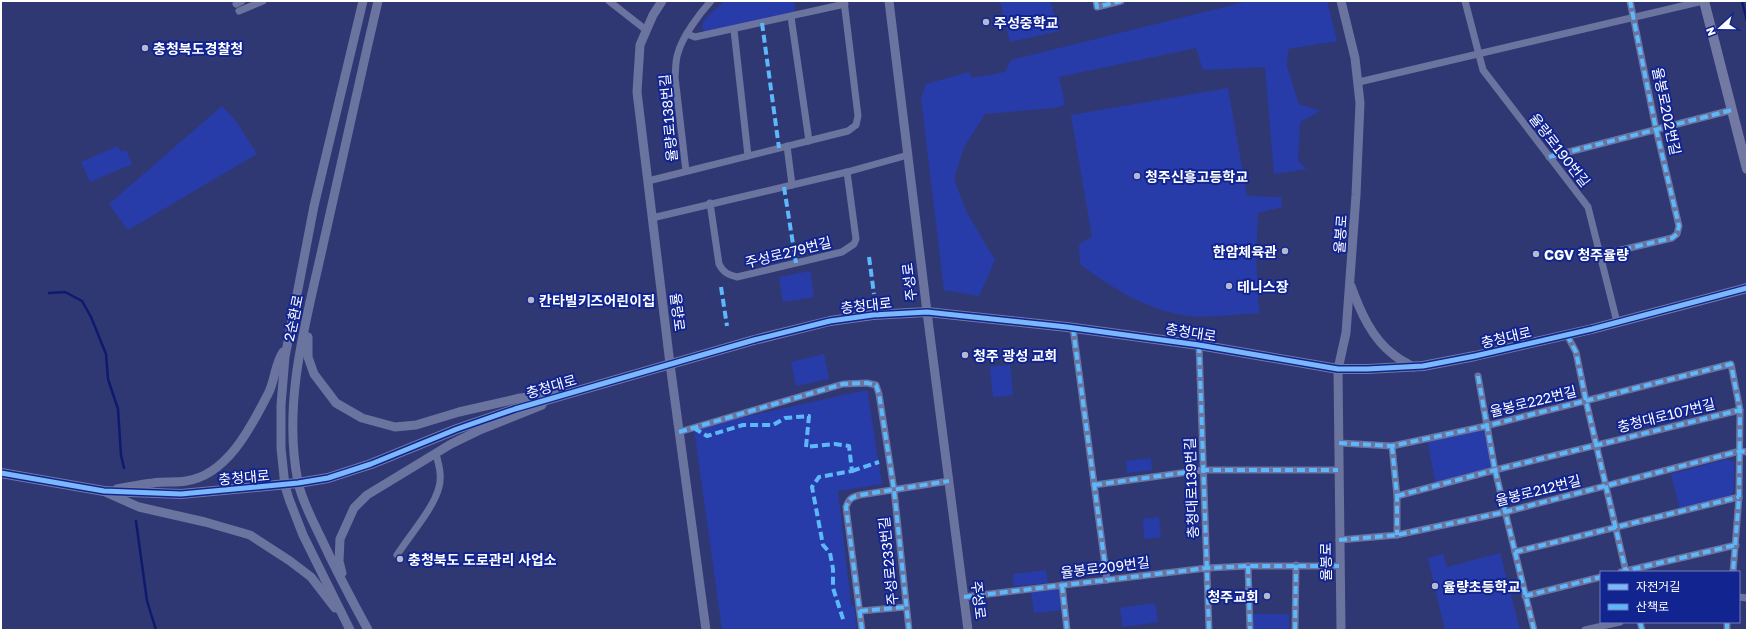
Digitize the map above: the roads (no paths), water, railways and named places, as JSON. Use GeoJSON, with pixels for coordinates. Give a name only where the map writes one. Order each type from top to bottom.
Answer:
{"type":"FeatureCollection","features":[{"type":"Feature","properties":{"kind":"main road"},"geometry":{"type":"LineString","coordinates":[[1703,1],[1747,169]]}},
{"type":"Feature","properties":{"kind":"main road","name":"충청대로"},"geometry":{"type":"LineString","coordinates":[[1,473],[104,492],[181,494],[298,484],[328,478],[371,464],[464,427],[515,409],[670,364],[830,321],[873,315],[927,312],[1073,328],[1199,345],[1338,369],[1367,369],[1413,367],[1475,356],[1567,335],[1747,288]]}},
{"type":"Feature","properties":{"kind":"street"},"geometry":{"type":"LineString","coordinates":[[239,11],[263,1]]}},
{"type":"Feature","properties":{"kind":"street","name":"2순환로"},"geometry":{"type":"LineString","coordinates":[[350,630],[303,535],[285,486],[281,448],[281,405],[287,346],[314,206],[363,1]]}},
{"type":"Feature","properties":{"kind":"street","name":"2순환로"},"geometry":{"type":"LineString","coordinates":[[368,630],[349,595],[305,505],[298,484],[294,458],[293,415],[295,382],[309,312],[378,1]]}},
{"type":"Feature","properties":{"kind":"street"},"geometry":{"type":"LineString","coordinates":[[609,1],[646,30]]}},
{"type":"Feature","properties":{"kind":"street","name":"율량로"},"geometry":{"type":"LineString","coordinates":[[662,1],[653,15],[640,45],[637,92],[670,364],[706,630]]}},
{"type":"Feature","properties":{"kind":"street","name":"율량로138번길"},"geometry":{"type":"LineString","coordinates":[[686,171],[675,77],[678,51],[697,16],[712,1]]}},
{"type":"Feature","properties":{"kind":"street","name":"주성로"},"geometry":{"type":"LineString","coordinates":[[890,1],[927,312],[968,630]]}},
{"type":"Feature","properties":{"kind":"street"},"geometry":{"type":"LineString","coordinates":[[1096,1],[1097,7],[1121,1]]}},
{"type":"Feature","properties":{"kind":"street","name":"율봉로"},"geometry":{"type":"LineString","coordinates":[[1341,1],[1355,58],[1359,82],[1360,103],[1357,187],[1346,333],[1338,369],[1339,566],[1341,630]]}},
{"type":"Feature","properties":{"kind":"street","name":"율량로190번길"},"geometry":{"type":"LineString","coordinates":[[1465,1],[1483,70],[1588,208],[1617,322]]}},
{"type":"Feature","properties":{"kind":"street","name":"율봉로202번길"},"geometry":{"type":"LineString","coordinates":[[1600,255],[1672,238],[1677,234],[1679,226],[1656,129],[1630,1]]}},
{"type":"Feature","properties":{"kind":"street"},"geometry":{"type":"LineString","coordinates":[[1359,82],[1703,1]]}},
{"type":"Feature","properties":{"kind":"street"},"geometry":{"type":"LineString","coordinates":[[687,34],[695,38],[791,17],[844,3]]}},
{"type":"Feature","properties":{"kind":"street","name":"율량로138번길"},"geometry":{"type":"LineString","coordinates":[[648,181],[848,131],[856,125],[858,116],[844,3]]}},
{"type":"Feature","properties":{"kind":"street"},"geometry":{"type":"LineString","coordinates":[[791,17],[809,141]]}},
{"type":"Feature","properties":{"kind":"street"},"geometry":{"type":"LineString","coordinates":[[734,30],[748,156]]}},
{"type":"Feature","properties":{"kind":"street"},"geometry":{"type":"LineString","coordinates":[[1549,157],[1732,110]]}},
{"type":"Feature","properties":{"kind":"street"},"geometry":{"type":"LineString","coordinates":[[788,146],[792,185]]}},
{"type":"Feature","properties":{"kind":"street"},"geometry":{"type":"LineString","coordinates":[[652,218],[710,203],[847,172],[908,154]]}},
{"type":"Feature","properties":{"kind":"street","name":"주성로279번길"},"geometry":{"type":"LineString","coordinates":[[710,203],[719,264],[723,271],[729,276],[737,277],[842,252],[854,244],[856,239],[847,172]]}},
{"type":"Feature","properties":{"kind":"street"},"geometry":{"type":"LineString","coordinates":[[1350,282],[1357,303],[1367,323],[1379,341],[1394,355],[1413,367]]}},
{"type":"Feature","properties":{"kind":"street"},"geometry":{"type":"LineString","coordinates":[[309,312],[308,357],[314,374],[336,403],[362,418],[395,426],[416,425],[459,412],[520,398],[575,392]]}},
{"type":"Feature","properties":{"kind":"street"},"geometry":{"type":"LineString","coordinates":[[1073,328],[1107,580]]}},
{"type":"Feature","properties":{"kind":"street"},"geometry":{"type":"LineString","coordinates":[[1567,335],[1576,352],[1616,528],[1624,571]]}},
{"type":"Feature","properties":{"kind":"street","name":"충청대로139번길"},"geometry":{"type":"LineString","coordinates":[[1199,345],[1209,630]]}},
{"type":"Feature","properties":{"kind":"street"},"geometry":{"type":"LineString","coordinates":[[104,492],[152,483],[187,481],[204,476],[221,464],[241,442],[271,387],[279,359],[287,346]]}},
{"type":"Feature","properties":{"kind":"street","name":"율봉로222번길"},"geometry":{"type":"LineString","coordinates":[[1339,443],[1392,446],[1486,426],[1731,364],[1740,410]]}},
{"type":"Feature","properties":{"kind":"street"},"geometry":{"type":"LineString","coordinates":[[1478,376],[1495,470],[1534,630]]}},
{"type":"Feature","properties":{"kind":"street","name":"주성로233번길"},"geometry":{"type":"LineString","coordinates":[[679,432],[836,386],[867,383],[876,385],[879,394],[894,490],[909,630]]}},
{"type":"Feature","properties":{"kind":"street"},"geometry":{"type":"LineString","coordinates":[[349,595],[339,561],[340,539],[354,508],[367,495],[436,454],[482,429],[575,392]]}},
{"type":"Feature","properties":{"kind":"street"},"geometry":{"type":"LineString","coordinates":[[1732,571],[1736,545],[1744,452],[1740,410]]}},
{"type":"Feature","properties":{"kind":"street","name":"충청대로107번길"},"geometry":{"type":"LineString","coordinates":[[1396,496],[1541,458],[1740,410]]}},
{"type":"Feature","properties":{"kind":"street"},"geometry":{"type":"LineString","coordinates":[[1392,446],[1397,535]]}},
{"type":"Feature","properties":{"kind":"street","name":"율봉로212번길"},"geometry":{"type":"LineString","coordinates":[[1339,540],[1397,535],[1505,512],[1744,452]]}},
{"type":"Feature","properties":{"kind":"street"},"geometry":{"type":"LineString","coordinates":[[397,555],[435,500],[440,486],[440,471],[436,454]]}},
{"type":"Feature","properties":{"kind":"street"},"geometry":{"type":"LineString","coordinates":[[1094,485],[1203,470],[1338,470]]}},
{"type":"Feature","properties":{"kind":"street"},"geometry":{"type":"LineString","coordinates":[[862,630],[846,507],[852,496],[949,481]]}},
{"type":"Feature","properties":{"kind":"street"},"geometry":{"type":"LineString","coordinates":[[104,492],[139,507],[205,522],[250,535],[290,561],[311,578],[350,630]]}},
{"type":"Feature","properties":{"kind":"street"},"geometry":{"type":"LineString","coordinates":[[1515,552],[1740,497]]}},
{"type":"Feature","properties":{"kind":"street"},"geometry":{"type":"LineString","coordinates":[[1628,571],[1736,545]]}},
{"type":"Feature","properties":{"kind":"street"},"geometry":{"type":"LineString","coordinates":[[1295,627],[1296,565]]}},
{"type":"Feature","properties":{"kind":"street","name":"율봉로209번길"},"geometry":{"type":"LineString","coordinates":[[964,597],[1207,568],[1296,565],[1339,566]]}},
{"type":"Feature","properties":{"kind":"street"},"geometry":{"type":"LineString","coordinates":[[1248,566],[1250,629]]}},
{"type":"Feature","properties":{"kind":"street"},"geometry":{"type":"LineString","coordinates":[[1525,596],[1600,577]]}},
{"type":"Feature","properties":{"kind":"street"},"geometry":{"type":"LineString","coordinates":[[1062,585],[1067,630]]}},
{"type":"Feature","properties":{"kind":"street"},"geometry":{"type":"LineString","coordinates":[[860,611],[906,607]]}},
{"type":"Feature","properties":{"kind":"street"},"geometry":{"type":"LineString","coordinates":[[1585,630],[1616,623]]}},
{"type":"Feature","properties":{"kind":"waterway"},"geometry":{"type":"LineString","coordinates":[[1742,1],[1747,21]]}},
{"type":"Feature","properties":{"kind":"waterway"},"geometry":{"type":"LineString","coordinates":[[49,293],[65,292],[82,301],[91,317],[106,354],[108,379],[118,409],[121,455],[124,468]]}},
{"type":"Feature","properties":{"kind":"waterway"},"geometry":{"type":"LineString","coordinates":[[136,521],[147,601],[156,630]]}},
{"type":"Feature","properties":{"kind":"place","name":"주성중학교"},"geometry":{"type":"Point","coordinates":[986,22]}},
{"type":"Feature","properties":{"kind":"place","name":"충청북도경찰청"},"geometry":{"type":"Point","coordinates":[145,48]}},
{"type":"Feature","properties":{"kind":"place","name":"청주신흥고등학교"},"geometry":{"type":"Point","coordinates":[1137,176]}},
{"type":"Feature","properties":{"kind":"place","name":"한암체육관"},"geometry":{"type":"Point","coordinates":[1285,251]}},
{"type":"Feature","properties":{"kind":"place","name":"CGV 청주율량"},"geometry":{"type":"Point","coordinates":[1536,254]}},
{"type":"Feature","properties":{"kind":"place","name":"테니스장"},"geometry":{"type":"Point","coordinates":[1229,286]}},
{"type":"Feature","properties":{"kind":"place","name":"칸타빌키즈어린이집"},"geometry":{"type":"Point","coordinates":[531,300]}},
{"type":"Feature","properties":{"kind":"place","name":"청주 광성 교회"},"geometry":{"type":"Point","coordinates":[965,355]}},
{"type":"Feature","properties":{"kind":"place","name":"충청북도 도로관리 사업소"},"geometry":{"type":"Point","coordinates":[400,559]}},
{"type":"Feature","properties":{"kind":"place","name":"율량초등학교"},"geometry":{"type":"Point","coordinates":[1435,586]}},
{"type":"Feature","properties":{"kind":"place","name":"청주교회"},"geometry":{"type":"Point","coordinates":[1267,596]}}]}
